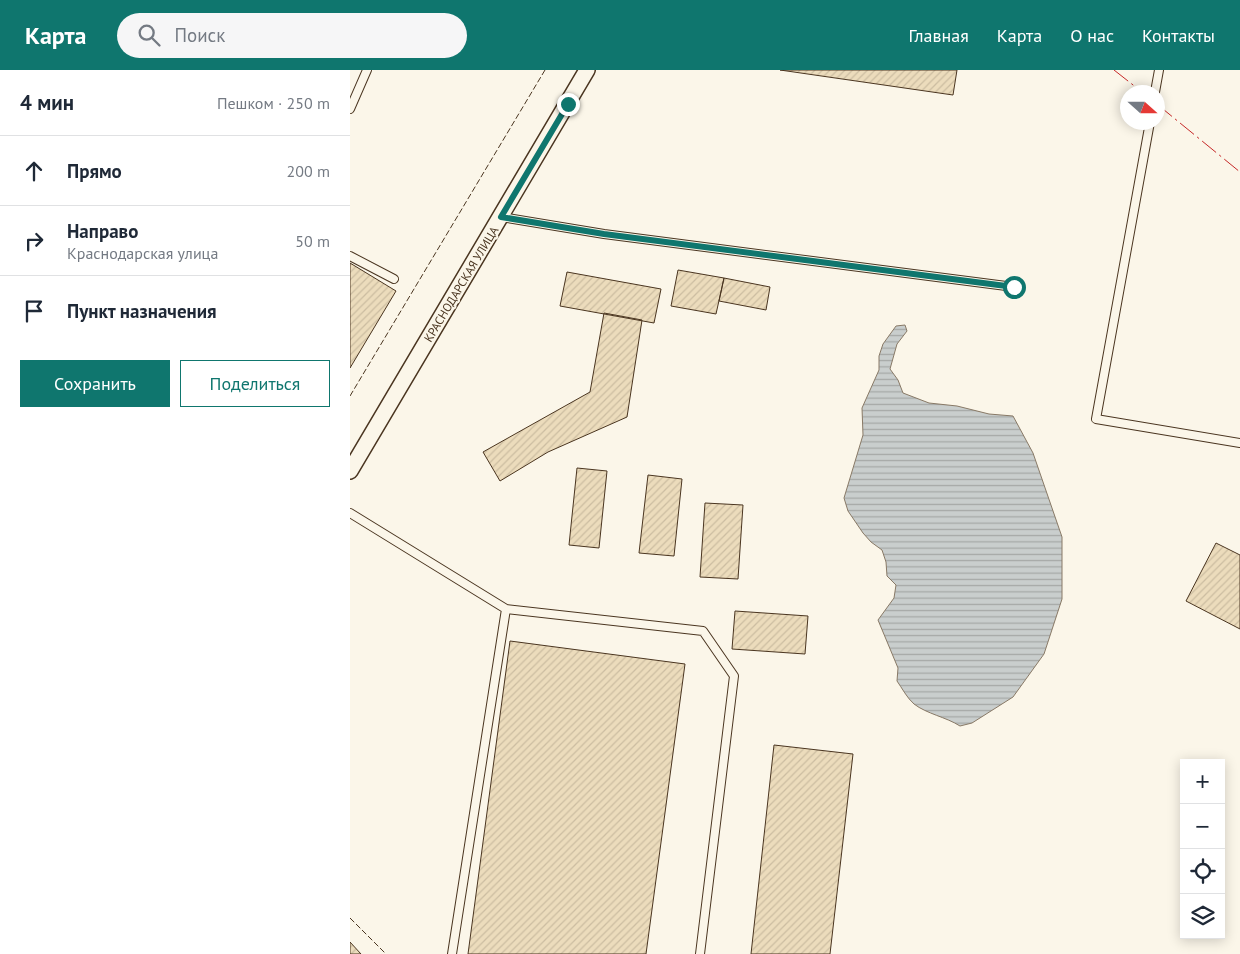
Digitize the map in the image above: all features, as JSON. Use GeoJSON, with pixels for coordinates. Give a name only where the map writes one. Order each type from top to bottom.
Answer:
{"type":"FeatureCollection","features":[{"type":"Feature","properties":{"kind":"street","name":"КРАСНОДАРСКАЯ УЛИЦА"},"geometry":{"type":"LineString","coordinates":[[350,471],[587,70]]}},
{"type":"Feature","properties":{"kind":"lane"},"geometry":{"type":"LineString","coordinates":[[350,109],[367,70]]}},
{"type":"Feature","properties":{"kind":"lane"},"geometry":{"type":"LineString","coordinates":[[1156,85],[1159,70]]}},
{"type":"Feature","properties":{"kind":"lane"},"geometry":{"type":"LineString","coordinates":[[1149,130],[1096,419],[1240,443]]}},
{"type":"Feature","properties":{"kind":"lane"},"geometry":{"type":"LineString","coordinates":[[501,217],[604,234],[1014,287]]}},
{"type":"Feature","properties":{"kind":"lane"},"geometry":{"type":"LineString","coordinates":[[350,256],[394,279]]}},
{"type":"Feature","properties":{"kind":"lane"},"geometry":{"type":"LineString","coordinates":[[350,513],[506,609],[703,631],[734,676],[700,954]]}},
{"type":"Feature","properties":{"kind":"lane"},"geometry":{"type":"LineString","coordinates":[[452,954],[506,609]]}},
{"type":"Feature","properties":{"kind":"shaded area"},"geometry":{"type":"Polygon","coordinates":[[[905,325],[907,331],[897,344],[890,369],[898,380],[903,393],[929,403],[957,406],[989,414],[1013,416],[1033,453],[1062,537],[1062,599],[1044,654],[1013,697],[972,723],[960,726],[914,704],[897,681],[898,668],[878,620],[894,598],[896,585],[887,576],[886,562],[882,550],[863,533],[848,511],[844,498],[863,435],[862,408],[879,370],[879,356],[883,344],[896,326],[905,325]]]}},
{"type":"Feature","properties":{"kind":"building"},"geometry":{"type":"Polygon","coordinates":[[[780,70],[957,70],[953,95],[780,70]]]}},
{"type":"Feature","properties":{"kind":"building"},"geometry":{"type":"Polygon","coordinates":[[[350,263],[396,291],[350,368],[350,263]]]}},
{"type":"Feature","properties":{"kind":"building"},"geometry":{"type":"Polygon","coordinates":[[[678,270],[724,278],[716,314],[671,306],[678,270]]]}},
{"type":"Feature","properties":{"kind":"building"},"geometry":{"type":"Polygon","coordinates":[[[567,272],[661,289],[654,323],[560,306],[567,272]]]}},
{"type":"Feature","properties":{"kind":"building"},"geometry":{"type":"Polygon","coordinates":[[[724,278],[770,287],[766,310],[719,301],[724,278]]]}},
{"type":"Feature","properties":{"kind":"building"},"geometry":{"type":"Polygon","coordinates":[[[604,313],[642,320],[627,417],[548,452],[500,481],[483,452],[590,392],[604,313]]]}},
{"type":"Feature","properties":{"kind":"building"},"geometry":{"type":"Polygon","coordinates":[[[577,468],[607,471],[599,548],[569,545],[577,468]]]}},
{"type":"Feature","properties":{"kind":"building"},"geometry":{"type":"Polygon","coordinates":[[[648,475],[682,479],[674,556],[639,553],[648,475]]]}},
{"type":"Feature","properties":{"kind":"building"},"geometry":{"type":"Polygon","coordinates":[[[705,503],[743,505],[738,579],[700,577],[705,503]]]}},
{"type":"Feature","properties":{"kind":"building"},"geometry":{"type":"Polygon","coordinates":[[[1216,543],[1240,555],[1240,629],[1186,601],[1216,543]]]}},
{"type":"Feature","properties":{"kind":"building"},"geometry":{"type":"Polygon","coordinates":[[[735,611],[808,616],[805,654],[732,649],[735,611]]]}},
{"type":"Feature","properties":{"kind":"building"},"geometry":{"type":"Polygon","coordinates":[[[510,641],[685,664],[646,954],[468,954],[510,641]]]}},
{"type":"Feature","properties":{"kind":"building"},"geometry":{"type":"Polygon","coordinates":[[[774,745],[853,754],[830,954],[751,954],[774,745]]]}},
{"type":"Feature","properties":{"kind":"building"},"geometry":{"type":"Polygon","coordinates":[[[350,942],[361,954],[350,954],[350,942]]]}},
{"type":"Feature","properties":{"kind":"fence"},"geometry":{"type":"LineString","coordinates":[[350,396],[545,70]]}},
{"type":"Feature","properties":{"kind":"fence"},"geometry":{"type":"LineString","coordinates":[[350,918],[386,954]]}},
{"type":"Feature","properties":{"kind":"power"},"geometry":{"type":"LineString","coordinates":[[1114,70],[1133,85]]}},
{"type":"Feature","properties":{"kind":"power"},"geometry":{"type":"LineString","coordinates":[[1165,111],[1240,172]]}},
{"type":"Feature","properties":{"kind":"route"},"geometry":{"type":"LineString","coordinates":[[568,104],[501,217],[604,234],[1014,287]]}}]}
